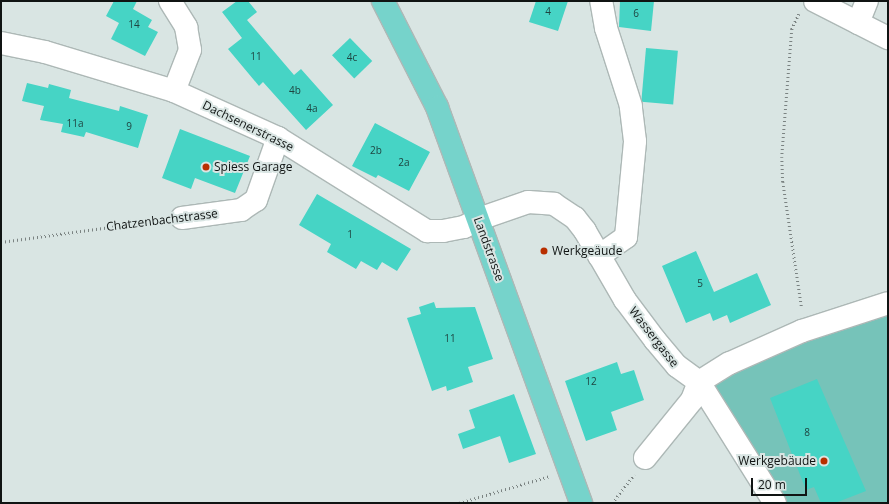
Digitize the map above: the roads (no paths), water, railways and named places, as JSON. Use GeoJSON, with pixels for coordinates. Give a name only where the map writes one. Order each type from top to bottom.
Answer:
{"type":"FeatureCollection","features":[{"type":"Feature","properties":{"kind":"main road","name":"Landstrasse"},"geometry":{"type":"LineString","coordinates":[[383,1],[437,107],[479,219],[568,471],[581,503]]}},
{"type":"Feature","properties":{"kind":"street"},"geometry":{"type":"LineString","coordinates":[[170,1],[186,27],[190,50],[174,92]]}},
{"type":"Feature","properties":{"kind":"street"},"geometry":{"type":"LineString","coordinates":[[599,256],[626,237],[635,141],[631,106],[606,28],[601,1]]}},
{"type":"Feature","properties":{"kind":"street"},"geometry":{"type":"LineString","coordinates":[[858,23],[867,1]]}},
{"type":"Feature","properties":{"kind":"street"},"geometry":{"type":"LineString","coordinates":[[809,4],[858,23],[888,38]]}},
{"type":"Feature","properties":{"kind":"street","name":"Dachsenerstrasse"},"geometry":{"type":"LineString","coordinates":[[1,43],[45,52],[174,92],[278,138],[427,231],[443,231],[464,227],[479,219]]}},
{"type":"Feature","properties":{"kind":"street","name":"Chatzenbachstrasse"},"geometry":{"type":"LineString","coordinates":[[182,218],[241,210],[256,200],[278,138]]}},
{"type":"Feature","properties":{"kind":"street","name":"Wassergasse"},"geometry":{"type":"LineString","coordinates":[[479,219],[517,205],[540,202],[565,210],[578,235],[599,256],[625,300],[655,340],[677,366],[699,382]]}},
{"type":"Feature","properties":{"kind":"street"},"geometry":{"type":"LineString","coordinates":[[645,458],[692,400],[699,382],[730,363],[806,330],[888,302]]}},
{"type":"Feature","properties":{"kind":"street"},"geometry":{"type":"LineString","coordinates":[[699,382],[775,503]]}},
{"type":"Feature","properties":{"kind":"place","name":"Spiess Garage"},"geometry":{"type":"Point","coordinates":[206,167]}},
{"type":"Feature","properties":{"kind":"place","name":"Werkgeäude"},"geometry":{"type":"Point","coordinates":[544,251]}},
{"type":"Feature","properties":{"kind":"place","name":"Werkgebäude"},"geometry":{"type":"Point","coordinates":[824,461]}}]}
